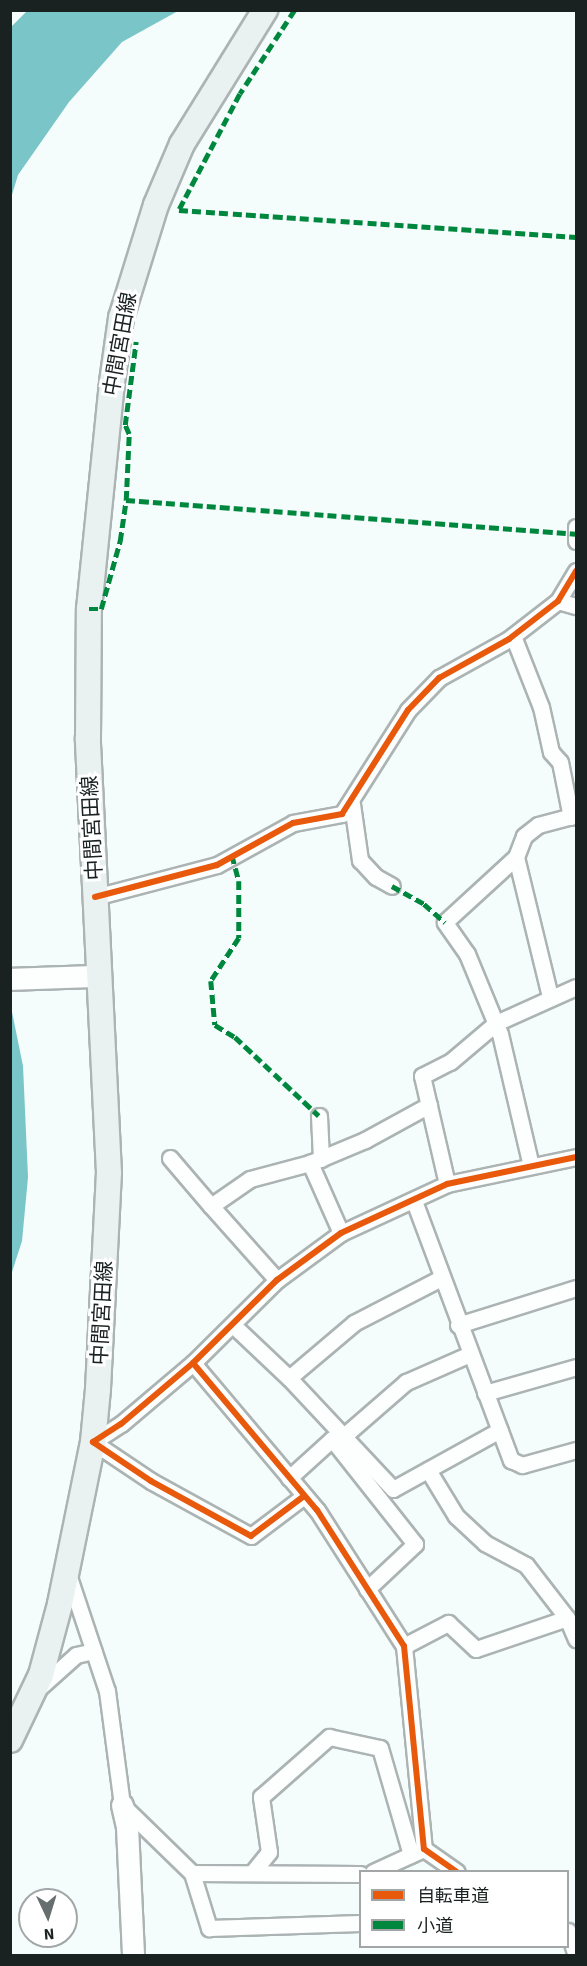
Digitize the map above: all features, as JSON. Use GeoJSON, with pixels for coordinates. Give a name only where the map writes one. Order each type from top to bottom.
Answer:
{"type":"FeatureCollection","features":[{"type":"Feature","properties":{"kind":"main road","name":"中間宮田線"},"geometry":{"type":"LineString","coordinates":[[10,1740],[41,1675],[93,1442],[110,1173],[86,976],[95,897],[88,738],[89,609],[122,318],[142,241],[182,144],[265,10]]}},
{"type":"Feature","properties":{"kind":"street"},"geometry":{"type":"LineString","coordinates":[[576,527],[576,540]]}},
{"type":"Feature","properties":{"kind":"street"},"geometry":{"type":"LineString","coordinates":[[95,897],[217,865],[293,823],[342,814],[352,804],[379,752],[408,710],[439,678],[513,636],[558,601],[576,571]]}},
{"type":"Feature","properties":{"kind":"street"},"geometry":{"type":"LineString","coordinates":[[558,601],[576,606]]}},
{"type":"Feature","properties":{"kind":"street"},"geometry":{"type":"LineString","coordinates":[[513,636],[541,707],[551,752],[560,762],[574,816],[538,825],[524,836],[516,857],[445,922],[467,954],[493,1025],[500,1034],[531,1166]]}},
{"type":"Feature","properties":{"kind":"street"},"geometry":{"type":"LineString","coordinates":[[352,804],[360,860],[376,877],[392,886]]}},
{"type":"Feature","properties":{"kind":"street"},"geometry":{"type":"LineString","coordinates":[[516,857],[550,996]]}},
{"type":"Feature","properties":{"kind":"street"},"geometry":{"type":"LineString","coordinates":[[10,979],[86,976]]}},
{"type":"Feature","properties":{"kind":"street"},"geometry":{"type":"LineString","coordinates":[[447,1184],[422,1076],[450,1062],[493,1025],[550,996],[576,987]]}},
{"type":"Feature","properties":{"kind":"street"},"geometry":{"type":"LineString","coordinates":[[212,1206],[250,1179],[315,1161],[429,1105]]}},
{"type":"Feature","properties":{"kind":"street"},"geometry":{"type":"LineString","coordinates":[[319,1116],[315,1161],[341,1233]]}},
{"type":"Feature","properties":{"kind":"street"},"geometry":{"type":"LineString","coordinates":[[304,1496],[251,1536],[151,1481],[93,1442],[121,1424],[193,1364],[234,1326],[277,1280],[341,1233],[447,1184],[576,1157]]}},
{"type":"Feature","properties":{"kind":"street"},"geometry":{"type":"LineString","coordinates":[[170,1158],[277,1280]]}},
{"type":"Feature","properties":{"kind":"street"},"geometry":{"type":"LineString","coordinates":[[414,1201],[458,1325],[511,1460],[522,1465],[576,1450]]}},
{"type":"Feature","properties":{"kind":"street"},"geometry":{"type":"LineString","coordinates":[[289,1378],[354,1323],[441,1278]]}},
{"type":"Feature","properties":{"kind":"street"},"geometry":{"type":"LineString","coordinates":[[458,1325],[576,1288]]}},
{"type":"Feature","properties":{"kind":"street"},"geometry":{"type":"LineString","coordinates":[[234,1326],[345,1435],[393,1489],[500,1430]]}},
{"type":"Feature","properties":{"kind":"street"},"geometry":{"type":"LineString","coordinates":[[345,1435],[406,1382],[470,1354]]}},
{"type":"Feature","properties":{"kind":"street"},"geometry":{"type":"LineString","coordinates":[[193,1364],[304,1496],[404,1646],[418,1852]]}},
{"type":"Feature","properties":{"kind":"street"},"geometry":{"type":"LineString","coordinates":[[485,1393],[576,1367]]}},
{"type":"Feature","properties":{"kind":"street"},"geometry":{"type":"LineString","coordinates":[[289,1478],[332,1439],[415,1544],[367,1589]]}},
{"type":"Feature","properties":{"kind":"street"},"geometry":{"type":"LineString","coordinates":[[428,1470],[456,1516],[485,1543],[526,1565],[567,1618],[576,1639]]}},
{"type":"Feature","properties":{"kind":"street"},"geometry":{"type":"LineString","coordinates":[[66,1568],[107,1691],[127,1827],[133,1956]]}},
{"type":"Feature","properties":{"kind":"street"},"geometry":{"type":"LineString","coordinates":[[404,1646],[448,1623],[476,1649],[567,1618]]}},
{"type":"Feature","properties":{"kind":"street"},"geometry":{"type":"LineString","coordinates":[[32,1695],[76,1655],[94,1651]]}},
{"type":"Feature","properties":{"kind":"street"},"geometry":{"type":"LineString","coordinates":[[252,1873],[269,1852],[261,1797],[329,1737],[380,1748],[418,1852],[453,1870]]}},
{"type":"Feature","properties":{"kind":"street"},"geometry":{"type":"LineString","coordinates":[[122,1805],[192,1873],[209,1928],[359,1923]]}},
{"type":"Feature","properties":{"kind":"street"},"geometry":{"type":"LineString","coordinates":[[376,1870],[418,1852]]}},
{"type":"Feature","properties":{"kind":"street"},"geometry":{"type":"LineString","coordinates":[[192,1873],[359,1872]]}},
{"type":"Feature","properties":{"kind":"street"},"geometry":{"type":"LineString","coordinates":[[569,1936],[576,1955]]}},
{"type":"Feature","properties":{"kind":"water"},"geometry":{"type":"Polygon","coordinates":[[[27,11],[178,11],[122,42],[69,102],[18,175],[11,198],[11,27],[27,11]]]}},
{"type":"Feature","properties":{"kind":"water"},"geometry":{"type":"Polygon","coordinates":[[[11,1007],[23,1066],[28,1177],[22,1241],[11,1275],[11,1007]]]}},
{"type":"Feature","properties":{"kind":"marked path"},"geometry":{"type":"LineString","coordinates":[[295,10],[240,94],[179,210],[576,237]]}},
{"type":"Feature","properties":{"kind":"marked path"},"geometry":{"type":"LineString","coordinates":[[89,609],[101,609],[120,541],[126,500],[129,434],[125,425],[136,342]]}},
{"type":"Feature","properties":{"kind":"marked path"},"geometry":{"type":"LineString","coordinates":[[126,500],[576,534]]}},
{"type":"Feature","properties":{"kind":"marked path"},"geometry":{"type":"LineString","coordinates":[[232,855],[239,881],[239,938],[211,981],[215,1025],[235,1037],[319,1116]]}},
{"type":"Feature","properties":{"kind":"marked path"},"geometry":{"type":"LineString","coordinates":[[392,886],[424,904],[445,922]]}},
{"type":"Feature","properties":{"kind":"cycle path"},"geometry":{"type":"LineString","coordinates":[[95,897],[217,865],[293,823],[342,814],[408,710],[439,678],[509,639],[558,601],[576,571]]}},
{"type":"Feature","properties":{"kind":"cycle path"},"geometry":{"type":"LineString","coordinates":[[304,1496],[251,1536],[151,1481],[93,1442],[121,1424],[193,1363],[277,1280],[341,1233],[447,1184],[576,1157]]}},
{"type":"Feature","properties":{"kind":"cycle path"},"geometry":{"type":"LineString","coordinates":[[193,1363],[317,1510],[404,1646],[424,1849],[454,1870]]}}]}
